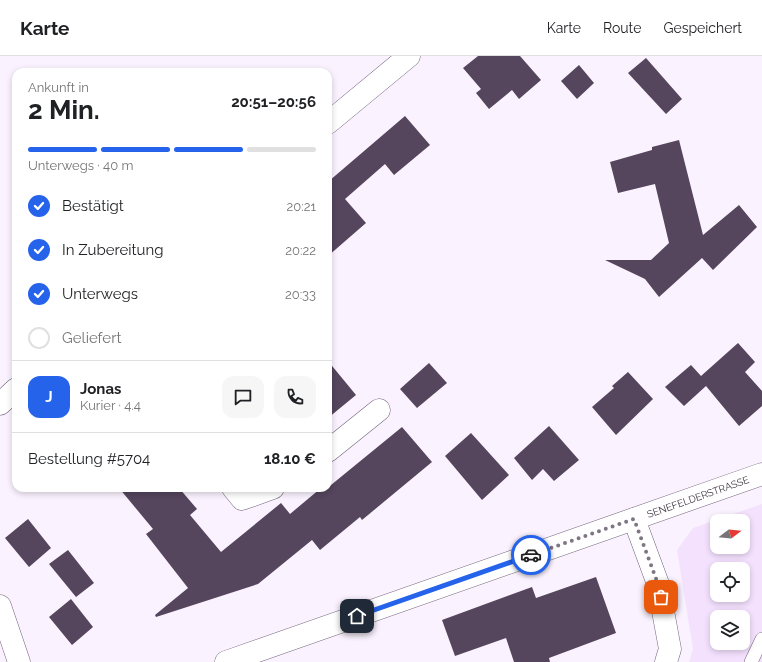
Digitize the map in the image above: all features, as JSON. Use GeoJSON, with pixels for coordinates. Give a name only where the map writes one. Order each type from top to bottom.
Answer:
{"type":"FeatureCollection","features":[{"type":"Feature","properties":{"kind":"main road"},"geometry":{"type":"LineString","coordinates":[[332,120],[409,56]]}},
{"type":"Feature","properties":{"kind":"main road"},"geometry":{"type":"LineString","coordinates":[[0,404],[12,393]]}},
{"type":"Feature","properties":{"kind":"main road"},"geometry":{"type":"LineString","coordinates":[[332,448],[379,410]]}},
{"type":"Feature","properties":{"kind":"main road","name":"SENEFELDERSTRASSE"},"geometry":{"type":"LineString","coordinates":[[226,662],[762,474]]}},
{"type":"Feature","properties":{"kind":"main road"},"geometry":{"type":"LineString","coordinates":[[236,492],[242,499],[261,492]]}},
{"type":"Feature","properties":{"kind":"main road"},"geometry":{"type":"LineString","coordinates":[[634,519],[658,584],[670,649],[666,662]]}},
{"type":"Feature","properties":{"kind":"main road"},"geometry":{"type":"LineString","coordinates":[[0,606],[19,662]]}},
{"type":"Feature","properties":{"kind":"lane"},"geometry":{"type":"LineString","coordinates":[[751,662],[762,639]]}},
{"type":"Feature","properties":{"kind":"shaded area"},"geometry":{"type":"Polygon","coordinates":[[[762,504],[762,662],[689,662],[693,649],[677,550],[693,528],[710,522],[710,554],[750,554],[750,514],[733,514],[762,504]]]}},
{"type":"Feature","properties":{"kind":"building"},"geometry":{"type":"Polygon","coordinates":[[[478,56],[520,56],[541,80],[519,99],[512,90],[489,109],[476,93],[481,89],[463,68],[478,56]]]}},
{"type":"Feature","properties":{"kind":"building"},"geometry":{"type":"Polygon","coordinates":[[[646,58],[682,99],[666,114],[628,73],[646,58]]]}},
{"type":"Feature","properties":{"kind":"building"},"geometry":{"type":"Polygon","coordinates":[[[579,65],[594,83],[577,99],[561,81],[579,65]]]}},
{"type":"Feature","properties":{"kind":"building"},"geometry":{"type":"Polygon","coordinates":[[[405,116],[430,145],[394,175],[385,164],[345,199],[366,223],[332,253],[332,178],[405,116]]]}},
{"type":"Feature","properties":{"kind":"building"},"geometry":{"type":"Polygon","coordinates":[[[679,140],[703,235],[739,205],[757,227],[713,270],[702,258],[659,297],[645,279],[605,260],[651,260],[669,243],[655,184],[618,193],[610,162],[652,150],[652,147],[679,140]]]}},
{"type":"Feature","properties":{"kind":"building"},"geometry":{"type":"Polygon","coordinates":[[[738,343],[755,362],[745,372],[762,391],[762,406],[739,426],[706,386],[684,406],[665,387],[691,365],[701,376],[738,343]]]}},
{"type":"Feature","properties":{"kind":"building"},"geometry":{"type":"Polygon","coordinates":[[[429,363],[447,383],[417,408],[400,389],[429,363]]]}},
{"type":"Feature","properties":{"kind":"building"},"geometry":{"type":"Polygon","coordinates":[[[332,366],[356,395],[332,415],[332,366]]]}},
{"type":"Feature","properties":{"kind":"building"},"geometry":{"type":"Polygon","coordinates":[[[628,372],[653,399],[616,435],[592,407],[614,388],[612,386],[628,372]]]}},
{"type":"Feature","properties":{"kind":"building"},"geometry":{"type":"Polygon","coordinates":[[[549,426],[579,460],[554,481],[543,469],[532,480],[514,458],[549,426]]]}},
{"type":"Feature","properties":{"kind":"building"},"geometry":{"type":"Polygon","coordinates":[[[402,427],[432,462],[362,520],[360,517],[320,550],[312,540],[258,584],[156,617],[155,615],[188,588],[146,534],[153,529],[122,492],[182,492],[197,509],[190,515],[221,552],[281,503],[290,514],[316,492],[332,492],[332,484],[402,427]]]}},
{"type":"Feature","properties":{"kind":"building"},"geometry":{"type":"Polygon","coordinates":[[[471,433],[509,475],[482,500],[445,456],[471,433]]]}},
{"type":"Feature","properties":{"kind":"building"},"geometry":{"type":"Polygon","coordinates":[[[28,519],[51,548],[29,567],[5,538],[28,519]]]}},
{"type":"Feature","properties":{"kind":"building"},"geometry":{"type":"Polygon","coordinates":[[[68,550],[94,583],[76,597],[49,564],[68,550]]]}},
{"type":"Feature","properties":{"kind":"building"},"geometry":{"type":"Polygon","coordinates":[[[596,577],[616,633],[549,658],[550,662],[514,662],[506,638],[455,656],[442,620],[532,587],[536,598],[596,577]]]}},
{"type":"Feature","properties":{"kind":"building"},"geometry":{"type":"Polygon","coordinates":[[[71,599],[93,627],[72,645],[49,617],[71,599]]]}},
{"type":"Feature","properties":{"kind":"way so far"},"geometry":{"type":"LineString","coordinates":[[531,555],[634,519],[658,584],[661,597]]}},
{"type":"Feature","properties":{"kind":"route"},"geometry":{"type":"LineString","coordinates":[[357,616],[531,555]]}}]}
